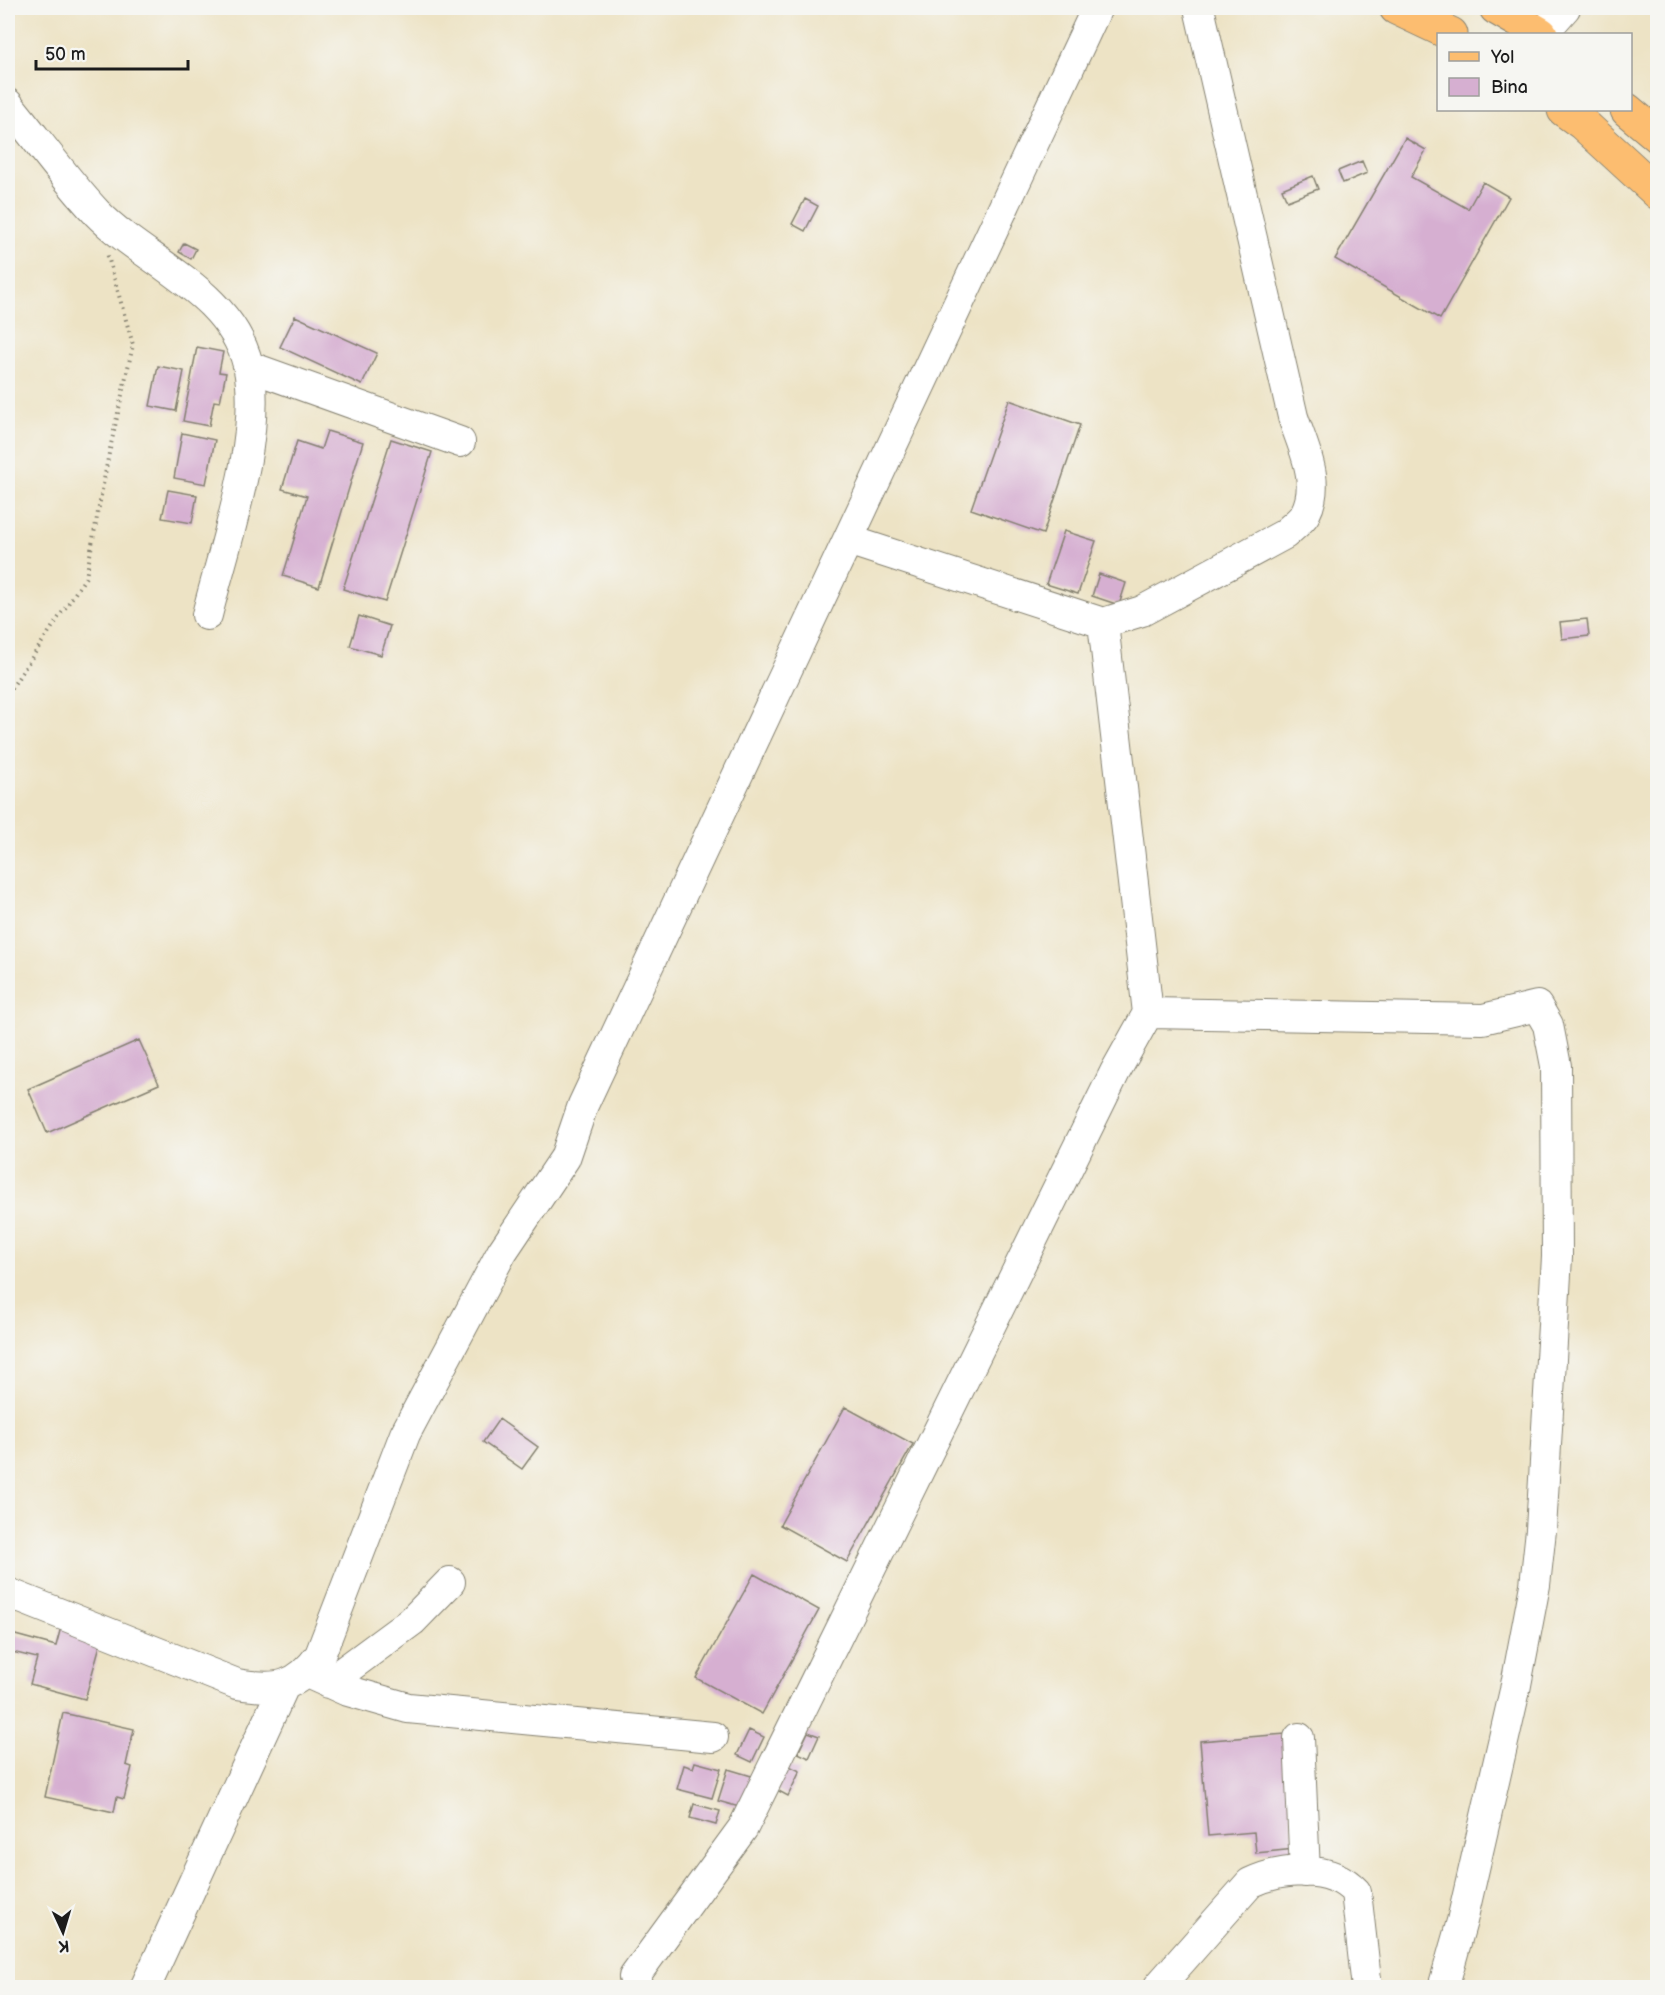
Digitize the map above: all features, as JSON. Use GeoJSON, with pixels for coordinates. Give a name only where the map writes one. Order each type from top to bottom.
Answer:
{"type":"FeatureCollection","features":[{"type":"Feature","properties":{"kind":"main road"},"geometry":{"type":"LineString","coordinates":[[1396,8],[1449,33]]}},
{"type":"Feature","properties":{"kind":"main road"},"geometry":{"type":"LineString","coordinates":[[1496,8],[1539,33]]}},
{"type":"Feature","properties":{"kind":"main road"},"geometry":{"type":"LineString","coordinates":[[1565,111],[1582,123],[1658,193]]}},
{"type":"Feature","properties":{"kind":"main road"},"geometry":{"type":"LineString","coordinates":[[1628,111],[1658,136]]}},
{"type":"Feature","properties":{"kind":"street"},"geometry":{"type":"LineString","coordinates":[[145,1988],[320,1655],[405,1434],[502,1252],[565,1158],[584,1105],[1097,8]]}},
{"type":"Feature","properties":{"kind":"street"},"geometry":{"type":"LineString","coordinates":[[848,540],[1103,623],[1142,611],[1285,534],[1304,516],[1312,494],[1310,466],[1293,417],[1199,8]]}},
{"type":"Feature","properties":{"kind":"street"},"geometry":{"type":"LineString","coordinates":[[1542,33],[1565,8]]}},
{"type":"Feature","properties":{"kind":"street"},"geometry":{"type":"LineString","coordinates":[[8,104],[98,213],[212,303],[237,337],[248,366],[249,448],[207,615]]}},
{"type":"Feature","properties":{"kind":"street"},"geometry":{"type":"LineString","coordinates":[[248,366],[460,442]]}},
{"type":"Feature","properties":{"kind":"street"},"geometry":{"type":"LineString","coordinates":[[638,1988],[634,1977],[743,1828],[1115,1072],[1148,1013],[1103,623]]}},
{"type":"Feature","properties":{"kind":"street"},"geometry":{"type":"LineString","coordinates":[[1148,1013],[1483,1019],[1537,1006],[1548,1025],[1556,1066],[1557,1257],[1541,1530],[1535,1585],[1515,1690],[1462,1921],[1443,1988]]}},
{"type":"Feature","properties":{"kind":"street"},"geometry":{"type":"LineString","coordinates":[[8,1593],[237,1684],[265,1689],[306,1681],[412,1621],[450,1582]]}},
{"type":"Feature","properties":{"kind":"street"},"geometry":{"type":"LineString","coordinates":[[306,1681],[378,1702],[408,1708],[713,1737]]}},
{"type":"Feature","properties":{"kind":"street"},"geometry":{"type":"LineString","coordinates":[[1299,1738],[1305,1872]]}},
{"type":"Feature","properties":{"kind":"street"},"geometry":{"type":"LineString","coordinates":[[1159,1986],[1250,1883],[1263,1877],[1305,1872],[1337,1876],[1356,1892],[1367,1988]]}},
{"type":"Feature","properties":{"kind":"path"},"geometry":{"type":"LineString","coordinates":[[8,693],[86,577],[108,458],[133,345],[106,257],[111,224]]}},
{"type":"Feature","properties":{"kind":"building"},"geometry":{"type":"Polygon","coordinates":[[[1405,138],[1426,150],[1411,177],[1468,209],[1483,182],[1509,197],[1440,319],[1335,259],[1405,138]]]}},
{"type":"Feature","properties":{"kind":"building"},"geometry":{"type":"Polygon","coordinates":[[[1362,161],[1367,173],[1343,183],[1338,171],[1362,161]]]}},
{"type":"Feature","properties":{"kind":"building"},"geometry":{"type":"Polygon","coordinates":[[[1313,176],[1318,189],[1287,201],[1282,189],[1313,176]]]}},
{"type":"Feature","properties":{"kind":"building"},"geometry":{"type":"Polygon","coordinates":[[[805,199],[818,206],[805,231],[792,224],[805,199]]]}},
{"type":"Feature","properties":{"kind":"building"},"geometry":{"type":"Polygon","coordinates":[[[184,243],[196,249],[191,259],[179,252],[184,243]]]}},
{"type":"Feature","properties":{"kind":"building"},"geometry":{"type":"Polygon","coordinates":[[[295,316],[377,353],[362,385],[280,347],[295,316]]]}},
{"type":"Feature","properties":{"kind":"building"},"geometry":{"type":"Polygon","coordinates":[[[197,347],[223,352],[219,372],[226,373],[220,402],[214,401],[209,426],[183,421],[197,347]]]}},
{"type":"Feature","properties":{"kind":"building"},"geometry":{"type":"Polygon","coordinates":[[[158,366],[184,371],[176,411],[150,406],[158,366]]]}},
{"type":"Feature","properties":{"kind":"building"},"geometry":{"type":"Polygon","coordinates":[[[1009,400],[1080,425],[1043,534],[971,509],[1009,400]]]}},
{"type":"Feature","properties":{"kind":"building"},"geometry":{"type":"Polygon","coordinates":[[[327,431],[363,442],[319,587],[283,576],[307,496],[282,489],[297,441],[321,449],[327,431]]]}},
{"type":"Feature","properties":{"kind":"building"},"geometry":{"type":"Polygon","coordinates":[[[182,433],[215,440],[206,484],[174,478],[182,433]]]}},
{"type":"Feature","properties":{"kind":"building"},"geometry":{"type":"Polygon","coordinates":[[[391,439],[432,452],[385,602],[343,589],[391,439]]]}},
{"type":"Feature","properties":{"kind":"building"},"geometry":{"type":"Polygon","coordinates":[[[168,490],[197,495],[192,523],[162,518],[168,490]]]}},
{"type":"Feature","properties":{"kind":"building"},"geometry":{"type":"Polygon","coordinates":[[[1064,531],[1096,541],[1078,594],[1046,584],[1064,531]]]}},
{"type":"Feature","properties":{"kind":"building"},"geometry":{"type":"Polygon","coordinates":[[[1099,574],[1126,583],[1119,605],[1092,596],[1099,574]]]}},
{"type":"Feature","properties":{"kind":"building"},"geometry":{"type":"Polygon","coordinates":[[[359,616],[390,626],[381,655],[350,646],[359,616]]]}},
{"type":"Feature","properties":{"kind":"building"},"geometry":{"type":"Polygon","coordinates":[[[1587,619],[1589,636],[1562,639],[1560,622],[1587,619]]]}},
{"type":"Feature","properties":{"kind":"building"},"geometry":{"type":"Polygon","coordinates":[[[139,1040],[159,1084],[47,1133],[28,1089],[139,1040]]]}},
{"type":"Feature","properties":{"kind":"building"},"geometry":{"type":"Polygon","coordinates":[[[845,1407],[913,1444],[847,1562],[780,1525],[845,1407]]]}},
{"type":"Feature","properties":{"kind":"building"},"geometry":{"type":"Polygon","coordinates":[[[499,1419],[538,1447],[522,1469],[483,1442],[499,1419]]]}},
{"type":"Feature","properties":{"kind":"building"},"geometry":{"type":"Polygon","coordinates":[[[754,1574],[819,1610],[762,1714],[696,1678],[754,1574]]]}},
{"type":"Feature","properties":{"kind":"building"},"geometry":{"type":"Polygon","coordinates":[[[61,1627],[102,1638],[85,1699],[30,1684],[37,1658],[8,1651],[8,1633],[56,1646],[61,1627]]]}},
{"type":"Feature","properties":{"kind":"building"},"geometry":{"type":"Polygon","coordinates":[[[63,1713],[134,1729],[126,1765],[132,1767],[124,1799],[117,1797],[114,1812],[45,1797],[63,1713]]]}},
{"type":"Feature","properties":{"kind":"building"},"geometry":{"type":"Polygon","coordinates":[[[749,1730],[764,1737],[752,1762],[737,1755],[749,1730]]]}},
{"type":"Feature","properties":{"kind":"building"},"geometry":{"type":"Polygon","coordinates":[[[808,1732],[819,1736],[809,1758],[798,1753],[808,1732]]]}},
{"type":"Feature","properties":{"kind":"building"},"geometry":{"type":"Polygon","coordinates":[[[1286,1734],[1295,1849],[1256,1853],[1254,1832],[1208,1836],[1200,1741],[1286,1734]]]}},
{"type":"Feature","properties":{"kind":"building"},"geometry":{"type":"Polygon","coordinates":[[[695,1762],[721,1769],[712,1798],[677,1789],[684,1765],[693,1768],[695,1762]]]}},
{"type":"Feature","properties":{"kind":"building"},"geometry":{"type":"Polygon","coordinates":[[[787,1765],[800,1771],[788,1796],[775,1789],[787,1765]]]}},
{"type":"Feature","properties":{"kind":"building"},"geometry":{"type":"Polygon","coordinates":[[[728,1769],[758,1778],[739,1807],[718,1801],[728,1769]]]}},
{"type":"Feature","properties":{"kind":"building"},"geometry":{"type":"Polygon","coordinates":[[[694,1804],[720,1811],[716,1825],[690,1818],[694,1804]]]}}]}
